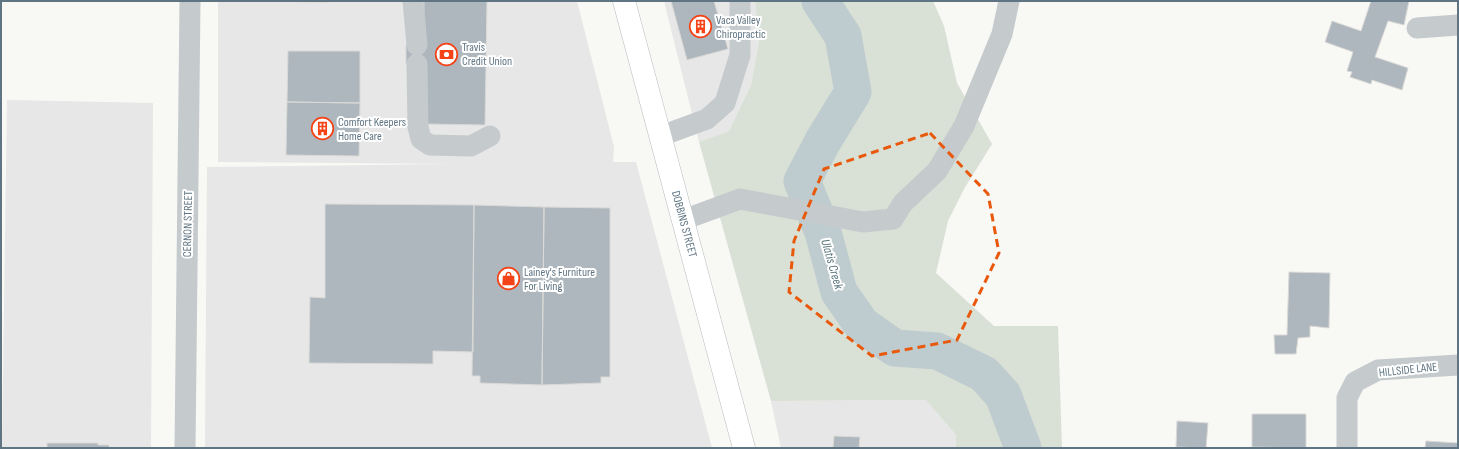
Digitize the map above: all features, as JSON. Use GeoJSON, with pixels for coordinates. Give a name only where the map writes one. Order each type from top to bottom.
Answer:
{"type":"FeatureCollection","features":[{"type":"Feature","properties":{"kind":"main road","name":"DOBBINS STREET"},"geometry":{"type":"LineString","coordinates":[[624,1],[744,448]]}},
{"type":"Feature","properties":{"kind":"street","name":"CERNON STREET"},"geometry":{"type":"LineString","coordinates":[[185,448],[190,1]]}},
{"type":"Feature","properties":{"kind":"street"},"geometry":{"type":"LineString","coordinates":[[413,1],[417,54],[418,127],[421,139],[430,145],[471,146],[490,136]]}},
{"type":"Feature","properties":{"kind":"street"},"geometry":{"type":"LineString","coordinates":[[661,136],[706,119],[724,103],[740,55],[740,1]]}},
{"type":"Feature","properties":{"kind":"street"},"geometry":{"type":"LineString","coordinates":[[683,220],[740,199],[863,222],[893,219],[903,203],[937,170],[964,126],[1002,34],[1009,1]]}},
{"type":"Feature","properties":{"kind":"street"},"geometry":{"type":"LineString","coordinates":[[1418,28],[1458,25]]}},
{"type":"Feature","properties":{"kind":"street","name":"HILLSIDE LANE"},"geometry":{"type":"LineString","coordinates":[[1347,448],[1347,398],[1355,382],[1378,370],[1458,365]]}},
{"type":"Feature","properties":{"kind":"highlighted area"},"geometry":{"type":"Polygon","coordinates":[[[930,133],[988,194],[999,253],[957,340],[872,356],[789,292],[794,241],[824,169],[930,133]]]}},
{"type":"Feature","properties":{"kind":"shaded area"},"geometry":{"type":"Polygon","coordinates":[[[218,1],[577,1],[614,147],[613,162],[636,162],[712,448],[205,448],[207,167],[455,164],[218,162],[218,1]]]}},
{"type":"Feature","properties":{"kind":"shaded area"},"geometry":{"type":"Polygon","coordinates":[[[664,1],[755,1],[759,42],[751,85],[729,131],[699,142],[664,1]]]}},
{"type":"Feature","properties":{"kind":"shaded area"},"geometry":{"type":"Polygon","coordinates":[[[755,1],[933,1],[944,26],[957,83],[992,144],[964,189],[948,221],[936,273],[994,326],[1058,326],[1062,448],[956,448],[956,435],[926,400],[771,401],[699,142],[729,131],[751,85],[759,42],[755,1]]]}},
{"type":"Feature","properties":{"kind":"shaded area"},"geometry":{"type":"Polygon","coordinates":[[[7,100],[153,103],[151,448],[2,448],[7,100]]]}},
{"type":"Feature","properties":{"kind":"shaded area"},"geometry":{"type":"Polygon","coordinates":[[[926,400],[956,435],[956,448],[781,448],[771,401],[926,400]]]}},
{"type":"Feature","properties":{"kind":"building"},"geometry":{"type":"Polygon","coordinates":[[[254,1],[329,1],[329,2],[254,1]]]}},
{"type":"Feature","properties":{"kind":"building","name":"Travis Credit Union"},"geometry":{"type":"Polygon","coordinates":[[[424,1],[487,1],[485,125],[425,124],[417,64],[406,64],[406,45],[423,45],[424,1]]]}},
{"type":"Feature","properties":{"kind":"building","name":"Vaca Valley Chiropractic"},"geometry":{"type":"Polygon","coordinates":[[[671,1],[714,1],[728,49],[687,60],[671,1]]]}},
{"type":"Feature","properties":{"kind":"building"},"geometry":{"type":"Polygon","coordinates":[[[1371,1],[1409,1],[1404,25],[1388,21],[1375,57],[1408,68],[1402,90],[1372,80],[1371,84],[1350,77],[1352,72],[1347,71],[1353,52],[1325,42],[1332,21],[1361,31],[1371,1]]]}},
{"type":"Feature","properties":{"kind":"building"},"geometry":{"type":"Polygon","coordinates":[[[288,51],[360,51],[360,103],[287,102],[288,51]]]}},
{"type":"Feature","properties":{"kind":"building","name":"Comfort Keepers Home Care"},"geometry":{"type":"Polygon","coordinates":[[[287,102],[360,103],[359,156],[286,155],[287,102]]]}},
{"type":"Feature","properties":{"kind":"building"},"geometry":{"type":"Polygon","coordinates":[[[325,204],[474,205],[473,352],[433,351],[433,364],[309,363],[310,297],[325,298],[325,204]]]}},
{"type":"Feature","properties":{"kind":"building","name":"Lainey's Furniture For Living"},"geometry":{"type":"Polygon","coordinates":[[[474,205],[544,207],[542,385],[480,383],[480,376],[472,376],[474,205]]]}},
{"type":"Feature","properties":{"kind":"building"},"geometry":{"type":"Polygon","coordinates":[[[544,207],[610,208],[610,377],[601,377],[601,383],[542,385],[544,207]]]}},
{"type":"Feature","properties":{"kind":"building"},"geometry":{"type":"Polygon","coordinates":[[[1289,272],[1330,273],[1329,328],[1310,326],[1310,337],[1298,338],[1296,354],[1275,354],[1274,335],[1287,335],[1289,272]]]}},
{"type":"Feature","properties":{"kind":"building"},"geometry":{"type":"Polygon","coordinates":[[[1252,414],[1306,414],[1306,448],[1252,447],[1252,414]]]}},
{"type":"Feature","properties":{"kind":"building"},"geometry":{"type":"Polygon","coordinates":[[[1177,421],[1208,423],[1206,448],[1176,447],[1177,421]]]}},
{"type":"Feature","properties":{"kind":"building"},"geometry":{"type":"Polygon","coordinates":[[[834,436],[860,437],[859,448],[833,448],[834,436]]]}},
{"type":"Feature","properties":{"kind":"building"},"geometry":{"type":"Polygon","coordinates":[[[1426,441],[1458,443],[1458,448],[1425,448],[1426,441]]]}},
{"type":"Feature","properties":{"kind":"building"},"geometry":{"type":"Polygon","coordinates":[[[47,443],[98,443],[98,445],[109,445],[109,448],[47,448],[47,443]]]}},
{"type":"Feature","properties":{"kind":"waterway","name":"Ulatis Creek"},"geometry":{"type":"LineString","coordinates":[[820,1],[843,36],[853,92],[823,141],[802,181],[823,232],[839,292],[862,325],[895,348],[937,351],[984,374],[1003,395],[1023,448]]}},
{"type":"Feature","properties":{"kind":"place","name":"Vaca Valley Chiropractic"},"geometry":{"type":"Point","coordinates":[700,27]}},
{"type":"Feature","properties":{"kind":"place","name":"Travis Credit Union"},"geometry":{"type":"Point","coordinates":[446,54]}},
{"type":"Feature","properties":{"kind":"place","name":"Comfort Keepers Home Care"},"geometry":{"type":"Point","coordinates":[323,129]}},
{"type":"Feature","properties":{"kind":"place","name":"Lainey's Furniture For Living"},"geometry":{"type":"Point","coordinates":[508,279]}}]}
